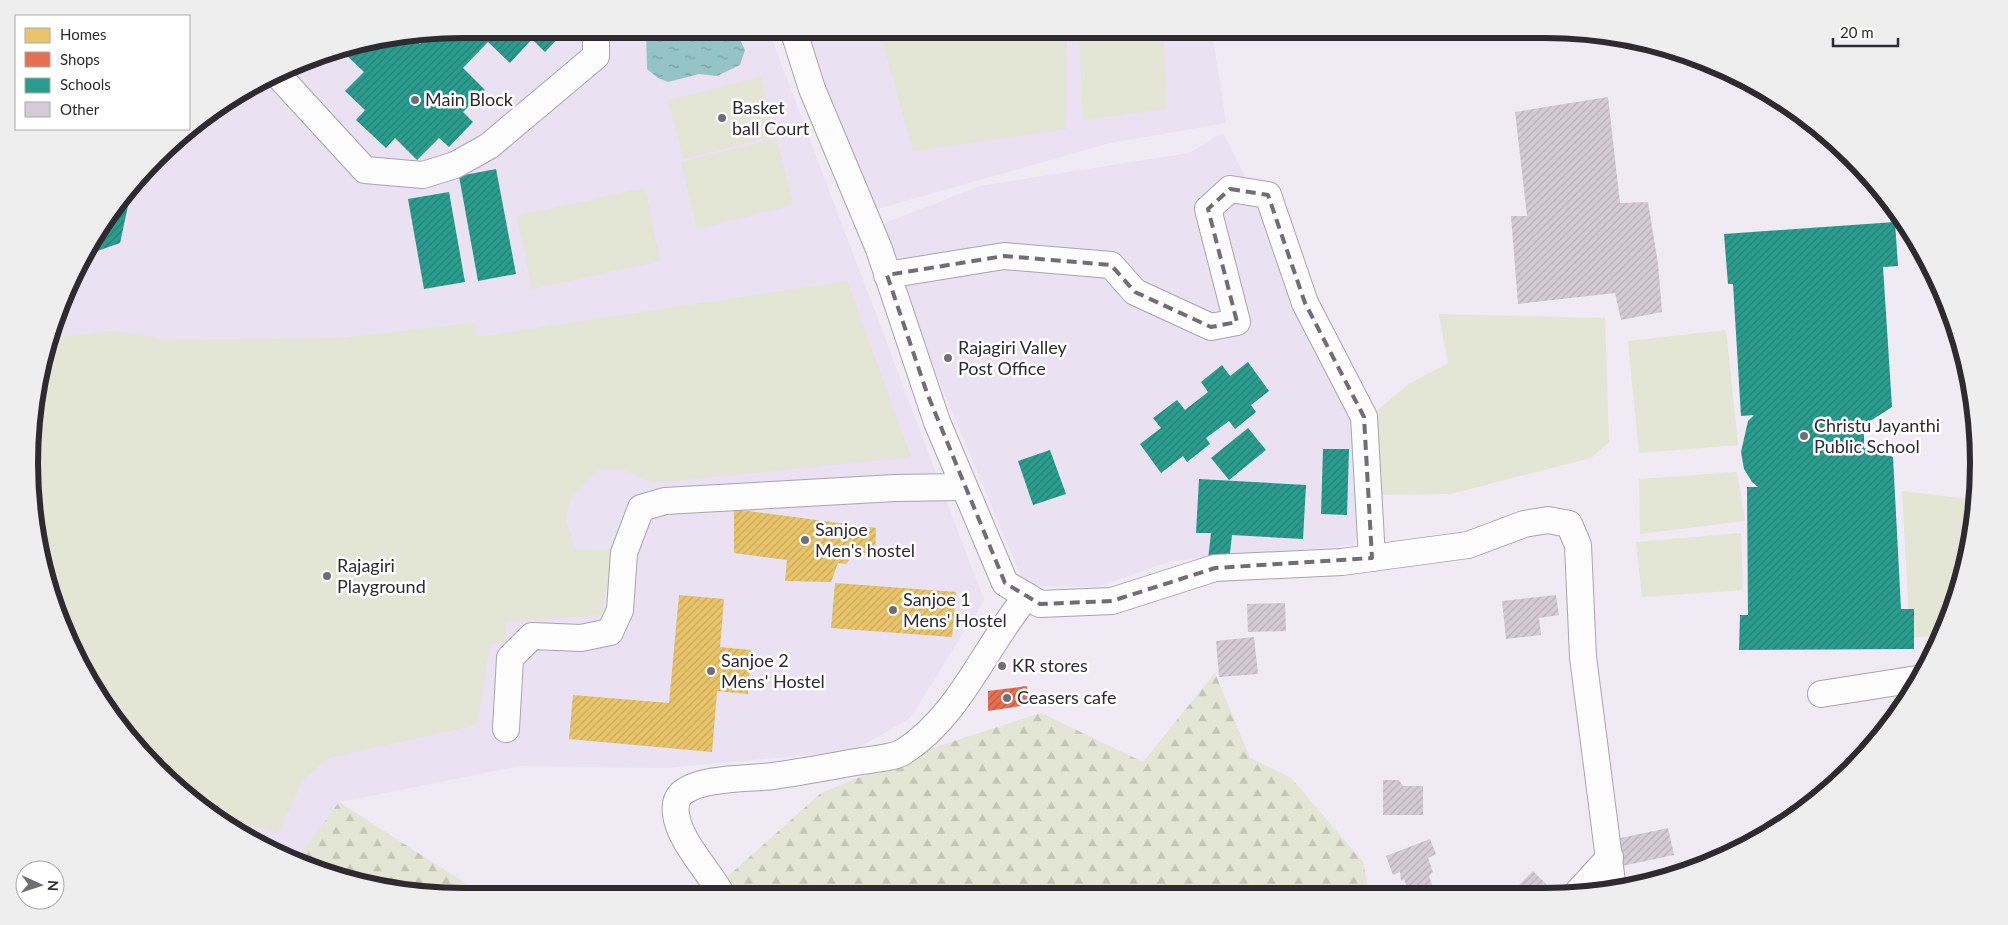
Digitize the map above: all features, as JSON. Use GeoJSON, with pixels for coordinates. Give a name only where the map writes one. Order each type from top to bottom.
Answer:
{"type":"FeatureCollection","features":[{"type":"Feature","properties":{"kind":"street"},"geometry":{"type":"LineString","coordinates":[[281,78],[365,170],[423,176],[455,165],[489,146],[596,56],[596,37]]}},
{"type":"Feature","properties":{"kind":"street"},"geometry":{"type":"LineString","coordinates":[[795,37],[812,90],[879,249],[937,422],[1005,584],[1040,604],[1112,601],[1215,568],[1342,562],[1468,545],[1524,524],[1548,520],[1569,524],[1578,545],[1583,656],[1612,882]]}},
{"type":"Feature","properties":{"kind":"street"},"geometry":{"type":"LineString","coordinates":[[887,275],[1004,256],[1111,266],[1135,292],[1212,327],[1237,322],[1208,209],[1230,189],[1268,195],[1305,303],[1364,418],[1372,558]]}},
{"type":"Feature","properties":{"kind":"street"},"geometry":{"type":"LineString","coordinates":[[506,729],[510,658],[532,636],[581,638],[610,632],[620,610],[624,553],[641,508],[665,501],[895,488],[964,487]]}},
{"type":"Feature","properties":{"kind":"street"},"geometry":{"type":"LineString","coordinates":[[717,888],[680,830],[675,814],[676,800],[683,792],[728,778],[773,776],[901,753],[934,727],[961,692],[1026,596]]}},
{"type":"Feature","properties":{"kind":"street"},"geometry":{"type":"LineString","coordinates":[[1821,694],[1911,680]]}},
{"type":"Feature","properties":{"kind":"street"},"geometry":{"type":"LineString","coordinates":[[1584,886],[1610,857]]}},
{"type":"Feature","properties":{"kind":"highlighted area"},"geometry":{"type":"Polygon","coordinates":[[[1230,189],[1268,195],[1305,303],[1364,417],[1372,558],[1215,568],[1112,601],[1040,604],[1005,583],[927,393],[887,275],[1004,256],[1111,265],[1135,292],[1211,327],[1237,322],[1208,209],[1230,189]]]}},
{"type":"Feature","properties":{"kind":"shaded area"},"geometry":{"type":"Polygon","coordinates":[[[771,37],[984,600],[910,718],[853,751],[666,768],[519,766],[340,802],[300,855],[250,831],[226,816],[182,782],[143,743],[109,699],[81,650],[60,599],[46,545],[38,490],[38,435],[46,380],[60,326],[81,275],[94,250],[109,226],[143,182],[182,143],[226,109],[250,94],[275,81],[326,60],[380,46],[435,38],[771,37]]]}},
{"type":"Feature","properties":{"kind":"shaded area"},"geometry":{"type":"Polygon","coordinates":[[[799,37],[1213,37],[1226,123],[1110,143],[863,213],[799,37]]]}},
{"type":"Feature","properties":{"kind":"shaded area"},"geometry":{"type":"Polygon","coordinates":[[[1223,133],[1364,413],[1364,507],[1354,545],[1171,561],[1097,587],[1025,586],[875,227],[980,186],[1189,153],[1223,133]]]}},
{"type":"Feature","properties":{"kind":"green space"},"geometry":{"type":"Polygon","coordinates":[[[881,37],[1067,37],[1066,129],[913,151],[881,37]]]}},
{"type":"Feature","properties":{"kind":"green space"},"geometry":{"type":"Polygon","coordinates":[[[1079,37],[1163,37],[1166,109],[1083,120],[1079,37]]]}},
{"type":"Feature","properties":{"kind":"green space","name":"Basket ball Court"},"geometry":{"type":"Polygon","coordinates":[[[761,77],[775,136],[683,159],[668,100],[761,77]]]}},
{"type":"Feature","properties":{"kind":"green space"},"geometry":{"type":"Polygon","coordinates":[[[777,139],[793,205],[697,229],[681,162],[777,139]]]}},
{"type":"Feature","properties":{"kind":"green space"},"geometry":{"type":"Polygon","coordinates":[[[645,188],[660,261],[532,289],[517,216],[645,188]]]}},
{"type":"Feature","properties":{"kind":"green space","name":"Rajagiri Playground"},"geometry":{"type":"Polygon","coordinates":[[[847,281],[911,457],[653,483],[624,470],[598,470],[572,496],[565,518],[576,550],[613,549],[602,615],[505,622],[507,642],[490,644],[477,725],[328,758],[302,782],[278,833],[232,820],[182,782],[143,743],[125,721],[94,675],[81,650],[60,599],[46,545],[38,490],[38,435],[41,407],[57,337],[111,331],[155,337],[160,340],[339,338],[475,323],[476,336],[847,281]]]}},
{"type":"Feature","properties":{"kind":"green space"},"geometry":{"type":"Polygon","coordinates":[[[1439,314],[1605,318],[1609,442],[1591,458],[1450,494],[1377,495],[1374,413],[1409,384],[1448,363],[1439,314]]]}},
{"type":"Feature","properties":{"kind":"green space"},"geometry":{"type":"Polygon","coordinates":[[[1726,330],[1738,445],[1639,453],[1628,341],[1726,330]]]}},
{"type":"Feature","properties":{"kind":"green space"},"geometry":{"type":"Polygon","coordinates":[[[1737,472],[1745,521],[1640,534],[1639,479],[1737,472]]]}},
{"type":"Feature","properties":{"kind":"green space"},"geometry":{"type":"Polygon","coordinates":[[[1902,491],[1969,499],[1956,572],[1938,625],[1933,636],[1910,638],[1902,491]]]}},
{"type":"Feature","properties":{"kind":"green space"},"geometry":{"type":"Polygon","coordinates":[[[1741,533],[1743,590],[1642,597],[1636,542],[1741,533]]]}},
{"type":"Feature","properties":{"kind":"green space"},"geometry":{"type":"Polygon","coordinates":[[[1215,673],[1250,758],[1291,778],[1363,862],[1368,888],[715,888],[821,793],[926,750],[1041,713],[1143,762],[1215,673]]]}},
{"type":"Feature","properties":{"kind":"green space"},"geometry":{"type":"Polygon","coordinates":[[[339,802],[473,888],[435,887],[380,879],[326,865],[300,855],[339,802]]]}},
{"type":"Feature","properties":{"kind":"water"},"geometry":{"type":"Polygon","coordinates":[[[646,37],[739,37],[745,50],[740,65],[717,76],[699,74],[668,82],[658,78],[647,69],[646,37]]]}},
{"type":"Feature","properties":{"kind":"building: Homes","name":"Sanjoe Men's hostel"},"geometry":{"type":"Polygon","coordinates":[[[734,509],[876,528],[875,554],[852,552],[852,556],[846,564],[838,563],[831,582],[785,581],[787,560],[734,553],[734,509]]]}},
{"type":"Feature","properties":{"kind":"building: Homes","name":"Sanjoe 1 Mens' Hostel"},"geometry":{"type":"Polygon","coordinates":[[[835,583],[956,592],[952,637],[831,628],[835,583]]]}},
{"type":"Feature","properties":{"kind":"building: Homes","name":"Sanjoe 2 Mens' Hostel"},"geometry":{"type":"Polygon","coordinates":[[[679,595],[724,599],[720,647],[751,650],[748,694],[717,691],[712,752],[569,739],[573,695],[669,703],[679,595]]]}},
{"type":"Feature","properties":{"kind":"building: Shops","name":"Ceasers cafe"},"geometry":{"type":"Polygon","coordinates":[[[1027,686],[1027,705],[988,711],[988,691],[1027,686]]]}},
{"type":"Feature","properties":{"kind":"building: Schools","name":"Main Block"},"geometry":{"type":"Polygon","coordinates":[[[559,37],[545,52],[532,39],[510,63],[488,42],[463,68],[485,90],[463,112],[473,122],[449,147],[439,138],[417,160],[395,138],[386,148],[356,120],[365,110],[345,91],[364,72],[345,54],[407,41],[416,40],[420,44],[425,39],[435,38],[559,37]]]}},
{"type":"Feature","properties":{"kind":"building: Schools"},"geometry":{"type":"Polygon","coordinates":[[[496,169],[516,274],[478,281],[459,176],[496,169]]]}},
{"type":"Feature","properties":{"kind":"building: Schools"},"geometry":{"type":"Polygon","coordinates":[[[449,192],[465,282],[424,289],[408,199],[449,192]]]}},
{"type":"Feature","properties":{"kind":"building: Schools"},"geometry":{"type":"Polygon","coordinates":[[[130,198],[120,243],[93,253],[130,198]]]}},
{"type":"Feature","properties":{"kind":"building: Schools","name":"Christu Jayanthi Public School"},"geometry":{"type":"Polygon","coordinates":[[[1895,222],[1898,266],[1883,267],[1892,407],[1864,425],[1864,448],[1893,457],[1901,609],[1914,609],[1914,649],[1739,650],[1740,615],[1748,615],[1747,487],[1758,487],[1752,482],[1744,469],[1741,452],[1748,421],[1754,415],[1741,416],[1733,284],[1728,284],[1724,234],[1895,222]]]}},
{"type":"Feature","properties":{"kind":"building: Schools"},"geometry":{"type":"Polygon","coordinates":[[[1248,362],[1269,391],[1251,405],[1256,412],[1235,429],[1229,421],[1206,438],[1210,444],[1187,462],[1183,456],[1161,473],[1140,444],[1161,428],[1153,418],[1177,400],[1185,410],[1208,392],[1201,382],[1222,365],[1230,376],[1248,362]]]}},
{"type":"Feature","properties":{"kind":"building: Schools"},"geometry":{"type":"Polygon","coordinates":[[[1248,428],[1266,450],[1229,480],[1211,458],[1248,428]]]}},
{"type":"Feature","properties":{"kind":"building: Schools"},"geometry":{"type":"Polygon","coordinates":[[[1323,449],[1349,449],[1347,515],[1321,514],[1323,449]]]}},
{"type":"Feature","properties":{"kind":"building: Schools"},"geometry":{"type":"Polygon","coordinates":[[[1050,450],[1066,494],[1033,505],[1018,461],[1050,450]]]}},
{"type":"Feature","properties":{"kind":"building: Schools"},"geometry":{"type":"Polygon","coordinates":[[[1199,479],[1306,485],[1303,539],[1232,535],[1229,562],[1208,560],[1211,533],[1196,533],[1199,479]]]}},
{"type":"Feature","properties":{"kind":"building: Other"},"geometry":{"type":"Polygon","coordinates":[[[1608,97],[1620,203],[1648,202],[1658,264],[1662,312],[1621,320],[1615,293],[1518,304],[1511,216],[1527,216],[1515,112],[1608,97]]]}},
{"type":"Feature","properties":{"kind":"building: Other"},"geometry":{"type":"Polygon","coordinates":[[[1556,595],[1559,615],[1539,618],[1541,635],[1506,639],[1502,601],[1556,595]]]}},
{"type":"Feature","properties":{"kind":"building: Other"},"geometry":{"type":"Polygon","coordinates":[[[1285,603],[1286,631],[1248,632],[1247,604],[1285,603]]]}},
{"type":"Feature","properties":{"kind":"building: Other"},"geometry":{"type":"Polygon","coordinates":[[[1254,637],[1258,674],[1219,677],[1216,641],[1254,637]]]}},
{"type":"Feature","properties":{"kind":"building: Other"},"geometry":{"type":"Polygon","coordinates":[[[1383,780],[1399,780],[1403,786],[1423,786],[1423,815],[1383,815],[1383,780]]]}},
{"type":"Feature","properties":{"kind":"building: Other"},"geometry":{"type":"Polygon","coordinates":[[[1668,828],[1674,855],[1622,866],[1616,839],[1668,828]]]}},
{"type":"Feature","properties":{"kind":"building: Other"},"geometry":{"type":"Polygon","coordinates":[[[1430,839],[1436,854],[1428,858],[1433,872],[1429,876],[1433,887],[1407,888],[1404,879],[1401,881],[1400,872],[1393,875],[1386,856],[1430,839]]]}},
{"type":"Feature","properties":{"kind":"building: Other"},"geometry":{"type":"Polygon","coordinates":[[[1533,871],[1550,888],[1546,888],[1516,888],[1533,871]]]}},
{"type":"Feature","properties":{"kind":"place","name":"Main Block"},"geometry":{"type":"Point","coordinates":[415,100]}},
{"type":"Feature","properties":{"kind":"place","name":"Basket ball Court"},"geometry":{"type":"Point","coordinates":[722,118]}},
{"type":"Feature","properties":{"kind":"place","name":"Rajagiri Valley Post Office"},"geometry":{"type":"Point","coordinates":[948,358]}},
{"type":"Feature","properties":{"kind":"place","name":"Christu Jayanthi Public School"},"geometry":{"type":"Point","coordinates":[1804,436]}},
{"type":"Feature","properties":{"kind":"place","name":"Sanjoe Men's hostel"},"geometry":{"type":"Point","coordinates":[805,540]}},
{"type":"Feature","properties":{"kind":"place","name":"Rajagiri Playground"},"geometry":{"type":"Point","coordinates":[327,576]}},
{"type":"Feature","properties":{"kind":"place","name":"Sanjoe 1 Mens' Hostel"},"geometry":{"type":"Point","coordinates":[893,610]}},
{"type":"Feature","properties":{"kind":"place","name":"KR stores"},"geometry":{"type":"Point","coordinates":[1002,666]}},
{"type":"Feature","properties":{"kind":"place","name":"Sanjoe 2 Mens' Hostel"},"geometry":{"type":"Point","coordinates":[711,671]}},
{"type":"Feature","properties":{"kind":"place","name":"Ceasers cafe"},"geometry":{"type":"Point","coordinates":[1007,698]}}]}
